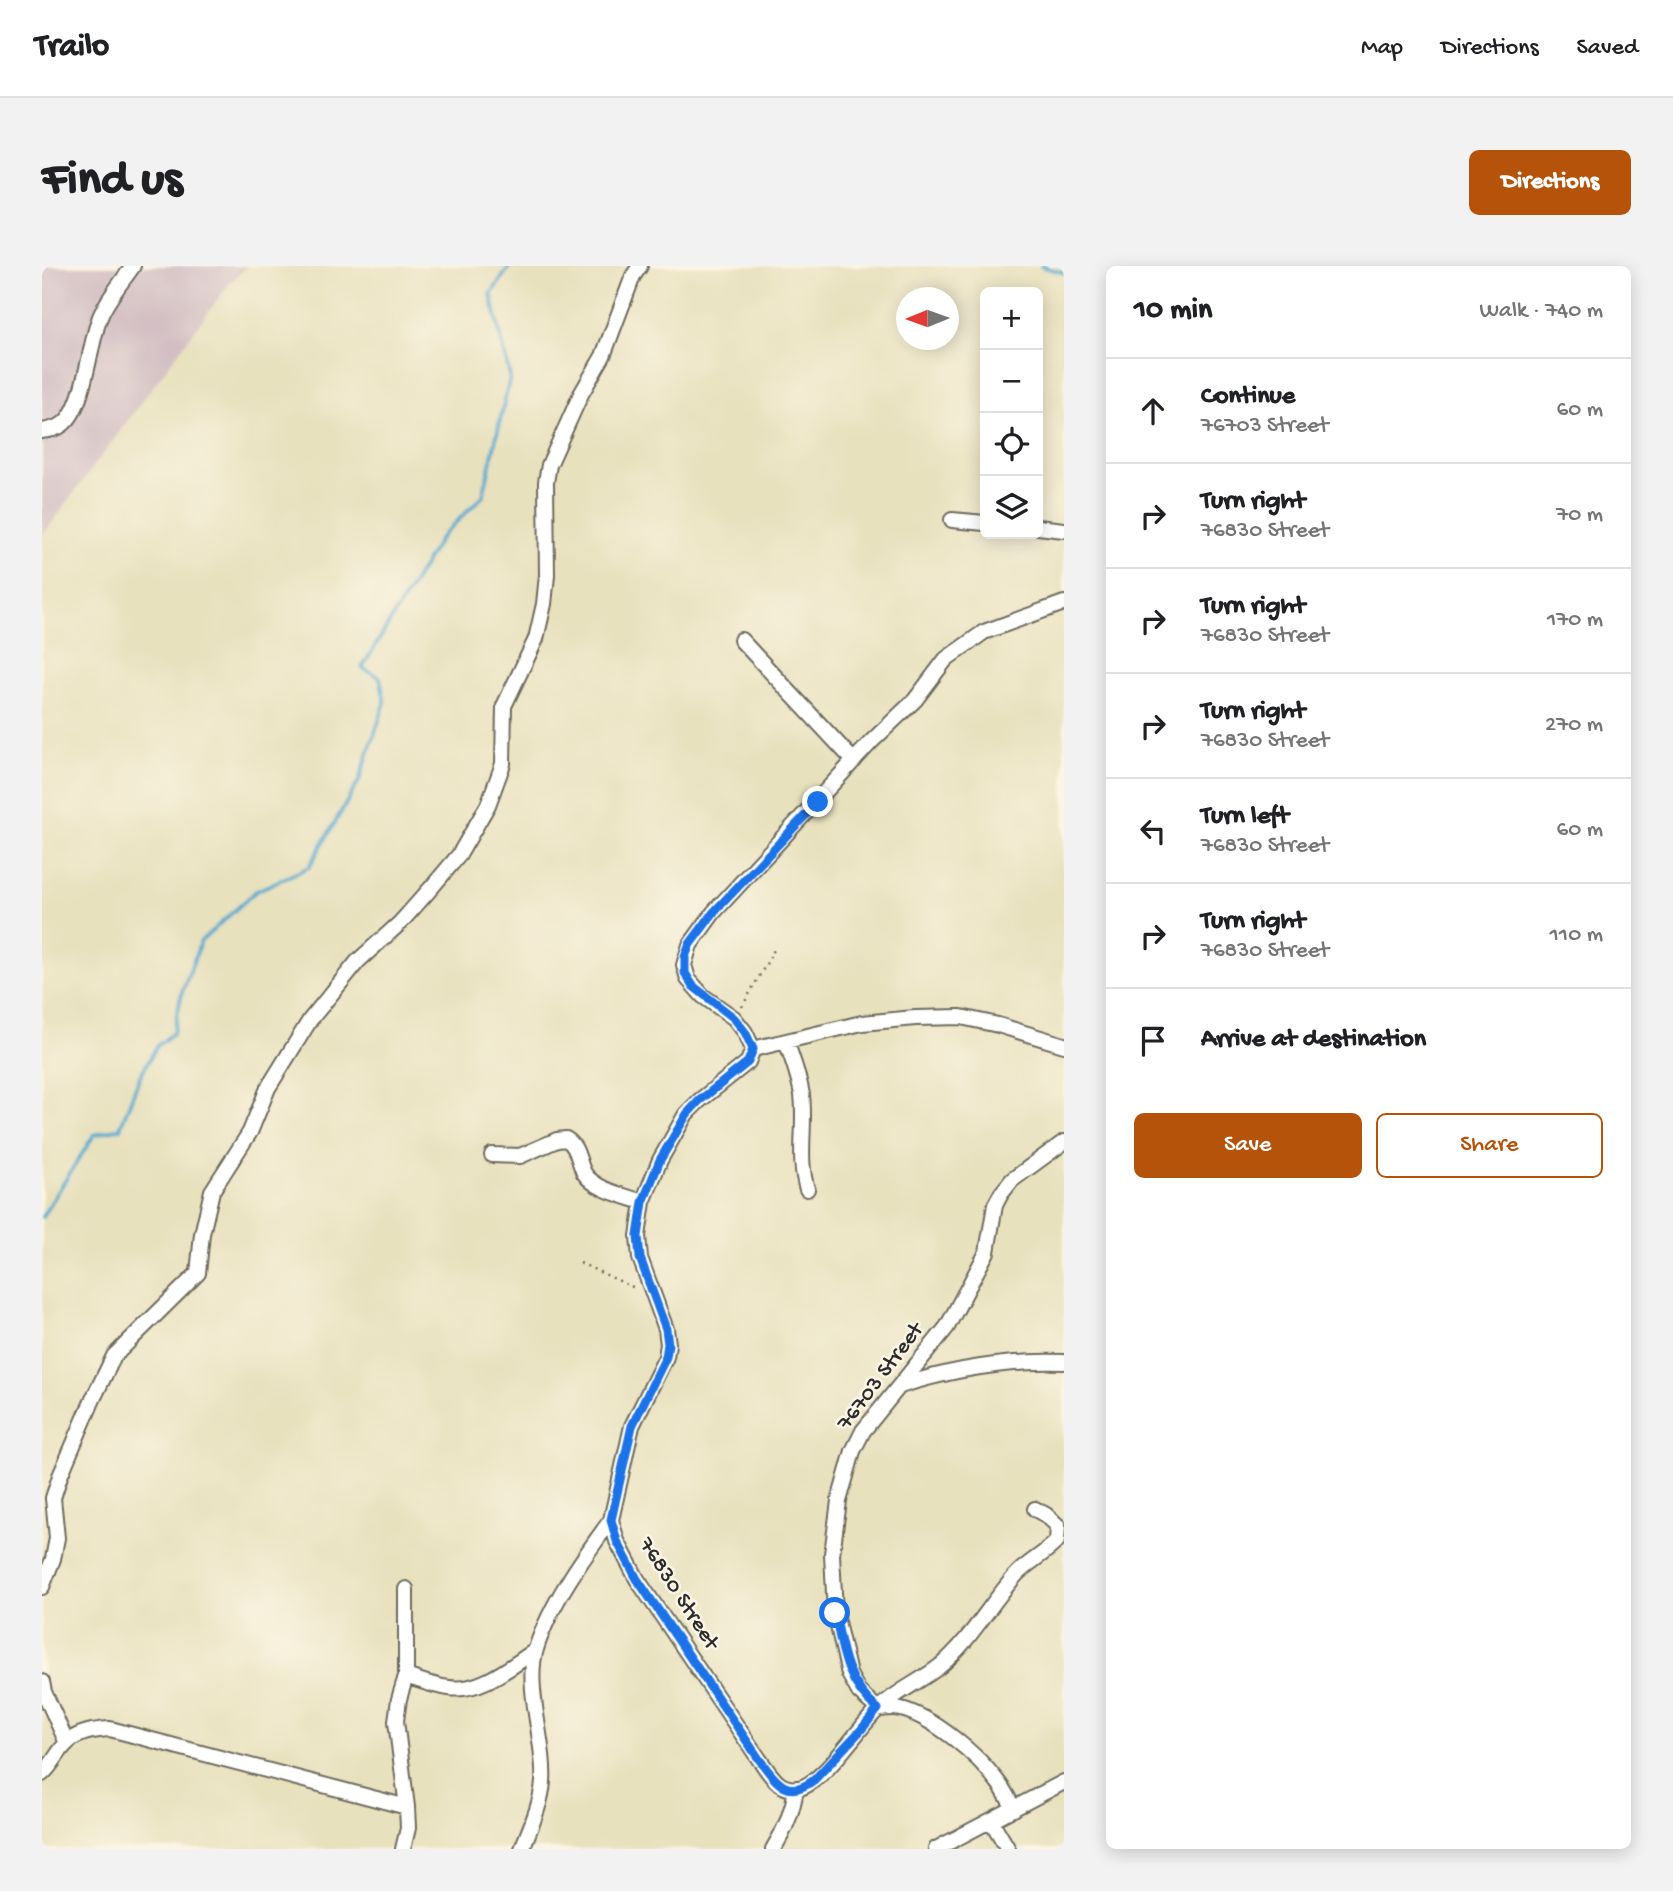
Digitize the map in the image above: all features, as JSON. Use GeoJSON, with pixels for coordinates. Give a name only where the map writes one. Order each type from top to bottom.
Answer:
{"type":"FeatureCollection","features":[{"type":"Feature","properties":{"kind":"street"},"geometry":{"type":"LineString","coordinates":[[42,430],[58,428],[72,414],[101,314],[133,266]]}},
{"type":"Feature","properties":{"kind":"street"},"geometry":{"type":"LineString","coordinates":[[42,1587],[53,1559],[57,1538],[53,1498],[93,1399],[114,1356],[198,1273],[202,1234],[212,1191],[250,1132],[268,1088],[310,1020],[358,961],[400,923],[432,887],[458,855],[488,804],[503,764],[504,706],[536,639],[542,614],[547,575],[549,465],[581,394],[603,356],[633,276],[640,266]]}},
{"type":"Feature","properties":{"kind":"street"},"geometry":{"type":"LineString","coordinates":[[952,520],[980,523]]}},
{"type":"Feature","properties":{"kind":"street"},"geometry":{"type":"LineString","coordinates":[[1043,528],[1064,530]]}},
{"type":"Feature","properties":{"kind":"street"},"geometry":{"type":"LineString","coordinates":[[522,1849],[543,1781],[534,1696],[535,1651],[578,1565],[611,1520],[632,1426],[666,1357],[666,1329],[640,1258],[638,1236],[643,1202],[660,1160],[687,1114],[699,1101],[748,1062],[753,1049],[734,1018],[702,996],[688,979],[684,965],[690,944],[714,912],[871,743],[915,700],[946,659],[984,632],[1064,603]]}},
{"type":"Feature","properties":{"kind":"street"},"geometry":{"type":"LineString","coordinates":[[741,640],[854,761]]}},
{"type":"Feature","properties":{"kind":"street"},"geometry":{"type":"LineString","coordinates":[[753,1049],[862,1023],[961,1017],[999,1025],[1064,1045]]}},
{"type":"Feature","properties":{"kind":"street"},"geometry":{"type":"LineString","coordinates":[[786,1041],[802,1096],[801,1163],[807,1189]]}},
{"type":"Feature","properties":{"kind":"street"},"geometry":{"type":"LineString","coordinates":[[492,1155],[520,1156],[557,1140],[566,1139],[573,1143],[585,1175],[594,1183],[643,1202]]}},
{"type":"Feature","properties":{"kind":"street","name":"76703 Street"},"geometry":{"type":"LineString","coordinates":[[878,1709],[859,1692],[849,1674],[835,1613],[832,1554],[839,1501],[853,1451],[863,1431],[947,1327],[987,1252],[995,1205],[1001,1194],[1012,1180],[1064,1142]]}},
{"type":"Feature","properties":{"kind":"street"},"geometry":{"type":"LineString","coordinates":[[900,1386],[954,1370],[1030,1360],[1064,1362]]}},
{"type":"Feature","properties":{"kind":"street"},"geometry":{"type":"LineString","coordinates":[[773,1849],[785,1831],[796,1788],[805,1786],[820,1773],[878,1709],[940,1665],[964,1642],[1018,1573],[1057,1541],[1058,1526],[1035,1509]]}},
{"type":"Feature","properties":{"kind":"street","name":"76830 Street"},"geometry":{"type":"LineString","coordinates":[[611,1520],[617,1541],[637,1579],[759,1759],[777,1783],[786,1788],[796,1788]]}},
{"type":"Feature","properties":{"kind":"street"},"geometry":{"type":"LineString","coordinates":[[403,1849],[408,1828],[407,1807],[396,1721],[406,1676],[406,1588]]}},
{"type":"Feature","properties":{"kind":"street"},"geometry":{"type":"LineString","coordinates":[[406,1676],[452,1689],[464,1688],[501,1673],[535,1651]]}},
{"type":"Feature","properties":{"kind":"street"},"geometry":{"type":"LineString","coordinates":[[42,1682],[67,1743]]}},
{"type":"Feature","properties":{"kind":"street"},"geometry":{"type":"LineString","coordinates":[[878,1709],[905,1709],[947,1734],[982,1763],[998,1782],[1014,1809]]}},
{"type":"Feature","properties":{"kind":"street"},"geometry":{"type":"LineString","coordinates":[[42,1774],[67,1743],[94,1730],[110,1729],[407,1807]]}},
{"type":"Feature","properties":{"kind":"street"},"geometry":{"type":"LineString","coordinates":[[936,1849],[1064,1782]]}},
{"type":"Feature","properties":{"kind":"street"},"geometry":{"type":"LineString","coordinates":[[992,1822],[1008,1849]]}},
{"type":"Feature","properties":{"kind":"path"},"geometry":{"type":"LineString","coordinates":[[734,1018],[775,948]]}},
{"type":"Feature","properties":{"kind":"path"},"geometry":{"type":"LineString","coordinates":[[579,1263],[653,1296]]}},
{"type":"Feature","properties":{"kind":"shaded area"},"geometry":{"type":"Polygon","coordinates":[[[42,266],[247,266],[229,284],[42,536],[42,266]]]}},
{"type":"Feature","properties":{"kind":"waterway"},"geometry":{"type":"LineString","coordinates":[[42,1217],[94,1135],[120,1128],[140,1076],[157,1046],[173,1033],[182,992],[201,941],[256,891],[309,867],[359,781],[385,703],[380,677],[362,668],[441,537],[483,496],[510,377],[491,294],[510,266]]}},
{"type":"Feature","properties":{"kind":"waterway"},"geometry":{"type":"LineString","coordinates":[[1041,266],[1064,273]]}},
{"type":"Feature","properties":{"kind":"route"},"geometry":{"type":"LineString","coordinates":[[818,802],[714,912],[690,944],[685,957],[685,973],[693,986],[702,996],[734,1018],[753,1049],[748,1062],[721,1082],[687,1114],[660,1160],[643,1202],[638,1236],[640,1258],[666,1329],[668,1344],[659,1374],[632,1426],[611,1520],[617,1541],[637,1579],[759,1759],[777,1783],[786,1788],[805,1786],[814,1780],[878,1709],[859,1692],[849,1674],[835,1613]]}}]}
